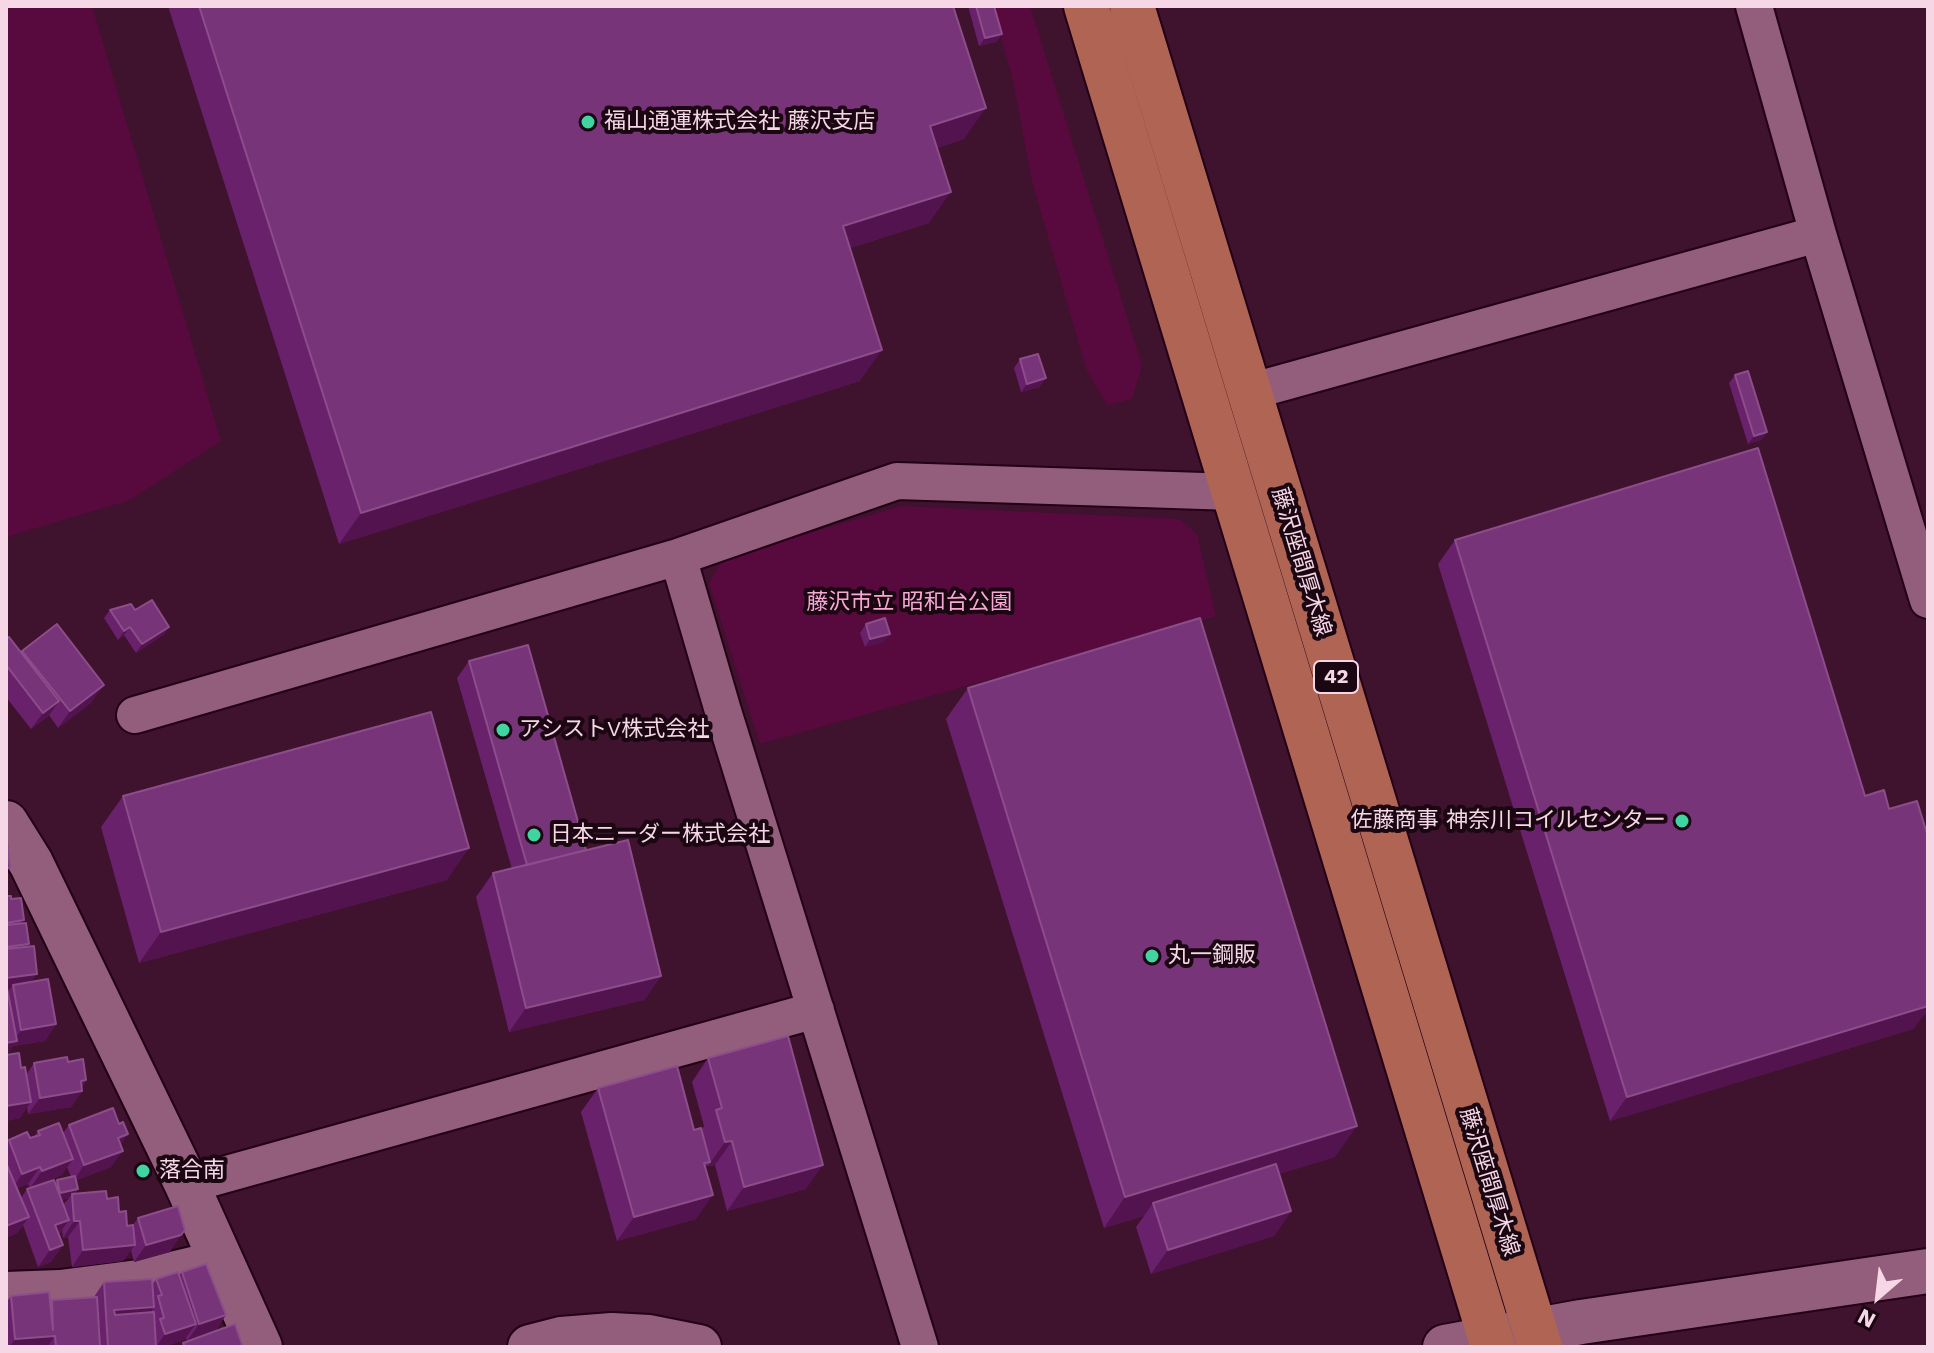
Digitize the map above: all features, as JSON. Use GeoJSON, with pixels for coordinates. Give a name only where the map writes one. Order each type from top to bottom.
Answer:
{"type":"FeatureCollection","features":[{"type":"Feature","properties":{"kind":"main road","name":"藤沢座間厚木線"},"geometry":{"type":"LineString","coordinates":[[1086,6],[1492,1344]]}},
{"type":"Feature","properties":{"kind":"main road","name":"藤沢座間厚木線"},"geometry":{"type":"LineString","coordinates":[[1132,6],[1537,1339]]}},
{"type":"Feature","properties":{"kind":"street"},"geometry":{"type":"LineString","coordinates":[[1754,6],[1818,234],[1928,600]]}},
{"type":"Feature","properties":{"kind":"street"},"geometry":{"type":"LineString","coordinates":[[1249,392],[1818,234]]}},
{"type":"Feature","properties":{"kind":"street"},"geometry":{"type":"LineString","coordinates":[[135,715],[678,557],[897,481],[1234,492]]}},
{"type":"Feature","properties":{"kind":"street"},"geometry":{"type":"LineString","coordinates":[[678,557],[920,1347]]}},
{"type":"Feature","properties":{"kind":"street"},"geometry":{"type":"LineString","coordinates":[[6,823],[31,863],[222,1258],[260,1347]]}},
{"type":"Feature","properties":{"kind":"street"},"geometry":{"type":"LineString","coordinates":[[187,1185],[816,1010]]}},
{"type":"Feature","properties":{"kind":"street"},"geometry":{"type":"LineString","coordinates":[[6,1290],[60,1288],[138,1278],[222,1258]]}},
{"type":"Feature","properties":{"kind":"street"},"geometry":{"type":"LineString","coordinates":[[1445,1347],[1537,1339],[1628,1315],[1928,1271]]}},
{"type":"Feature","properties":{"kind":"street"},"geometry":{"type":"LineString","coordinates":[[530,1347],[561,1339],[612,1335],[649,1337],[699,1347]]}},
{"type":"Feature","properties":{"kind":"green space"},"geometry":{"type":"Polygon","coordinates":[[[6,6],[92,6],[221,441],[130,500],[6,537],[6,6]]]}},
{"type":"Feature","properties":{"kind":"green space"},"geometry":{"type":"Polygon","coordinates":[[[992,6],[1030,6],[1142,365],[1132,399],[1107,405],[1086,369],[1032,181],[1012,76],[992,6]]]}},
{"type":"Feature","properties":{"kind":"green space","name":"藤沢市立 昭和台公園"},"geometry":{"type":"Polygon","coordinates":[[[902,506],[1179,519],[1197,534],[1216,616],[760,744],[709,583],[724,558],[902,506]]]}},
{"type":"Feature","properties":{"kind":"building"},"geometry":{"type":"Polygon","coordinates":[[[199,6],[953,6],[986,108],[930,126],[951,192],[843,226],[882,350],[361,513],[199,6]]]}},
{"type":"Feature","properties":{"kind":"building"},"geometry":{"type":"Polygon","coordinates":[[[976,6],[994,6],[1002,34],[985,38],[976,6]]]}},
{"type":"Feature","properties":{"kind":"building"},"geometry":{"type":"Polygon","coordinates":[[[1038,354],[1046,378],[1027,384],[1020,359],[1038,354]]]}},
{"type":"Feature","properties":{"kind":"building"},"geometry":{"type":"Polygon","coordinates":[[[1748,371],[1767,432],[1754,436],[1735,375],[1748,371]]]}},
{"type":"Feature","properties":{"kind":"building"},"geometry":{"type":"Polygon","coordinates":[[[1758,448],[1865,796],[1884,790],[1889,809],[1917,801],[1928,837],[1928,1006],[1627,1097],[1455,540],[1758,448]]]}},
{"type":"Feature","properties":{"kind":"building"},"geometry":{"type":"Polygon","coordinates":[[[152,600],[169,627],[142,644],[130,627],[124,631],[110,610],[131,604],[135,610],[152,600]]]}},
{"type":"Feature","properties":{"kind":"building"},"geometry":{"type":"Polygon","coordinates":[[[885,618],[890,634],[870,639],[866,624],[885,618]]]}},
{"type":"Feature","properties":{"kind":"building"},"geometry":{"type":"Polygon","coordinates":[[[1200,618],[1357,1126],[1125,1197],[968,688],[1200,618]]]}},
{"type":"Feature","properties":{"kind":"building"},"geometry":{"type":"Polygon","coordinates":[[[57,624],[104,685],[70,711],[22,651],[57,624]]]}},
{"type":"Feature","properties":{"kind":"building"},"geometry":{"type":"Polygon","coordinates":[[[9,637],[59,701],[43,713],[6,665],[6,640],[9,637]]]}},
{"type":"Feature","properties":{"kind":"building"},"geometry":{"type":"Polygon","coordinates":[[[528,645],[586,850],[527,865],[469,661],[528,645]]]}},
{"type":"Feature","properties":{"kind":"building"},"geometry":{"type":"Polygon","coordinates":[[[431,712],[469,848],[161,932],[123,796],[431,712]]]}},
{"type":"Feature","properties":{"kind":"building"},"geometry":{"type":"Polygon","coordinates":[[[6,830],[10,868],[6,868],[6,830]]]}},
{"type":"Feature","properties":{"kind":"building"},"geometry":{"type":"Polygon","coordinates":[[[628,840],[661,976],[526,1008],[493,873],[628,840]]]}},
{"type":"Feature","properties":{"kind":"building"},"geometry":{"type":"Polygon","coordinates":[[[6,896],[21,898],[24,920],[6,923],[6,896]]]}},
{"type":"Feature","properties":{"kind":"building"},"geometry":{"type":"Polygon","coordinates":[[[26,923],[29,944],[6,947],[6,925],[26,923]]]}},
{"type":"Feature","properties":{"kind":"building"},"geometry":{"type":"Polygon","coordinates":[[[34,946],[37,974],[6,978],[6,949],[34,946]]]}},
{"type":"Feature","properties":{"kind":"building"},"geometry":{"type":"Polygon","coordinates":[[[48,979],[56,1024],[21,1030],[13,985],[48,979]]]}},
{"type":"Feature","properties":{"kind":"building"},"geometry":{"type":"Polygon","coordinates":[[[6,988],[17,1041],[6,1043],[6,988]]]}},
{"type":"Feature","properties":{"kind":"building"},"geometry":{"type":"Polygon","coordinates":[[[788,1036],[823,1165],[744,1187],[732,1141],[725,1142],[716,1110],[722,1108],[708,1058],[788,1036]]]}},
{"type":"Feature","properties":{"kind":"building"},"geometry":{"type":"Polygon","coordinates":[[[19,1053],[21,1068],[25,1067],[31,1102],[6,1106],[6,1055],[19,1053]]]}},
{"type":"Feature","properties":{"kind":"building"},"geometry":{"type":"Polygon","coordinates":[[[67,1057],[68,1062],[83,1059],[86,1080],[81,1081],[82,1091],[40,1098],[34,1063],[67,1057]]]}},
{"type":"Feature","properties":{"kind":"building"},"geometry":{"type":"Polygon","coordinates":[[[677,1066],[694,1130],[701,1128],[710,1162],[704,1163],[713,1195],[634,1217],[598,1088],[677,1066]]]}},
{"type":"Feature","properties":{"kind":"building"},"geometry":{"type":"Polygon","coordinates":[[[113,1108],[119,1124],[123,1122],[128,1134],[118,1138],[123,1151],[84,1165],[69,1125],[113,1108]]]}},
{"type":"Feature","properties":{"kind":"building"},"geometry":{"type":"Polygon","coordinates":[[[59,1123],[73,1159],[42,1171],[40,1167],[22,1174],[9,1140],[27,1132],[30,1138],[40,1135],[38,1131],[59,1123]]]}},
{"type":"Feature","properties":{"kind":"building"},"geometry":{"type":"Polygon","coordinates":[[[6,1163],[29,1217],[6,1226],[6,1163]]]}},
{"type":"Feature","properties":{"kind":"building"},"geometry":{"type":"Polygon","coordinates":[[[1276,1164],[1291,1211],[1168,1250],[1153,1203],[1276,1164]]]}},
{"type":"Feature","properties":{"kind":"building"},"geometry":{"type":"Polygon","coordinates":[[[75,1176],[78,1189],[60,1193],[57,1180],[75,1176]]]}},
{"type":"Feature","properties":{"kind":"building"},"geometry":{"type":"Polygon","coordinates":[[[54,1180],[69,1220],[55,1225],[63,1245],[50,1250],[27,1189],[54,1180]]]}},
{"type":"Feature","properties":{"kind":"building"},"geometry":{"type":"Polygon","coordinates":[[[106,1191],[107,1199],[118,1197],[119,1212],[126,1211],[127,1226],[133,1225],[135,1245],[83,1250],[80,1221],[74,1221],[72,1194],[106,1191]]]}},
{"type":"Feature","properties":{"kind":"building"},"geometry":{"type":"Polygon","coordinates":[[[178,1206],[185,1230],[181,1235],[146,1245],[138,1218],[178,1206]]]}},
{"type":"Feature","properties":{"kind":"building"},"geometry":{"type":"Polygon","coordinates":[[[206,1264],[226,1315],[199,1324],[182,1272],[206,1264]]]}},
{"type":"Feature","properties":{"kind":"building"},"geometry":{"type":"Polygon","coordinates":[[[178,1272],[196,1324],[165,1334],[158,1296],[162,1295],[156,1279],[178,1272]]]}},
{"type":"Feature","properties":{"kind":"building"},"geometry":{"type":"Polygon","coordinates":[[[152,1279],[154,1307],[114,1310],[115,1315],[154,1312],[156,1347],[108,1347],[104,1282],[152,1279]]]}},
{"type":"Feature","properties":{"kind":"building"},"geometry":{"type":"Polygon","coordinates":[[[49,1292],[53,1330],[52,1300],[97,1297],[100,1347],[56,1347],[55,1336],[15,1339],[11,1296],[49,1292]]]}},
{"type":"Feature","properties":{"kind":"building"},"geometry":{"type":"Polygon","coordinates":[[[235,1324],[243,1347],[185,1347],[183,1343],[235,1324]]]}},
{"type":"Feature","properties":{"kind":"place","name":"福山通運株式会社 藤沢支店"},"geometry":{"type":"Point","coordinates":[588,122]}},
{"type":"Feature","properties":{"kind":"place","name":"アシストV株式会社"},"geometry":{"type":"Point","coordinates":[503,730]}},
{"type":"Feature","properties":{"kind":"place","name":"佐藤商事 神奈川コイルセンター"},"geometry":{"type":"Point","coordinates":[1682,821]}},
{"type":"Feature","properties":{"kind":"place","name":"日本ニーダー株式会社"},"geometry":{"type":"Point","coordinates":[534,835]}},
{"type":"Feature","properties":{"kind":"place","name":"丸一鋼販"},"geometry":{"type":"Point","coordinates":[1152,956]}},
{"type":"Feature","properties":{"kind":"place","name":"落合南"},"geometry":{"type":"Point","coordinates":[143,1171]}}]}
